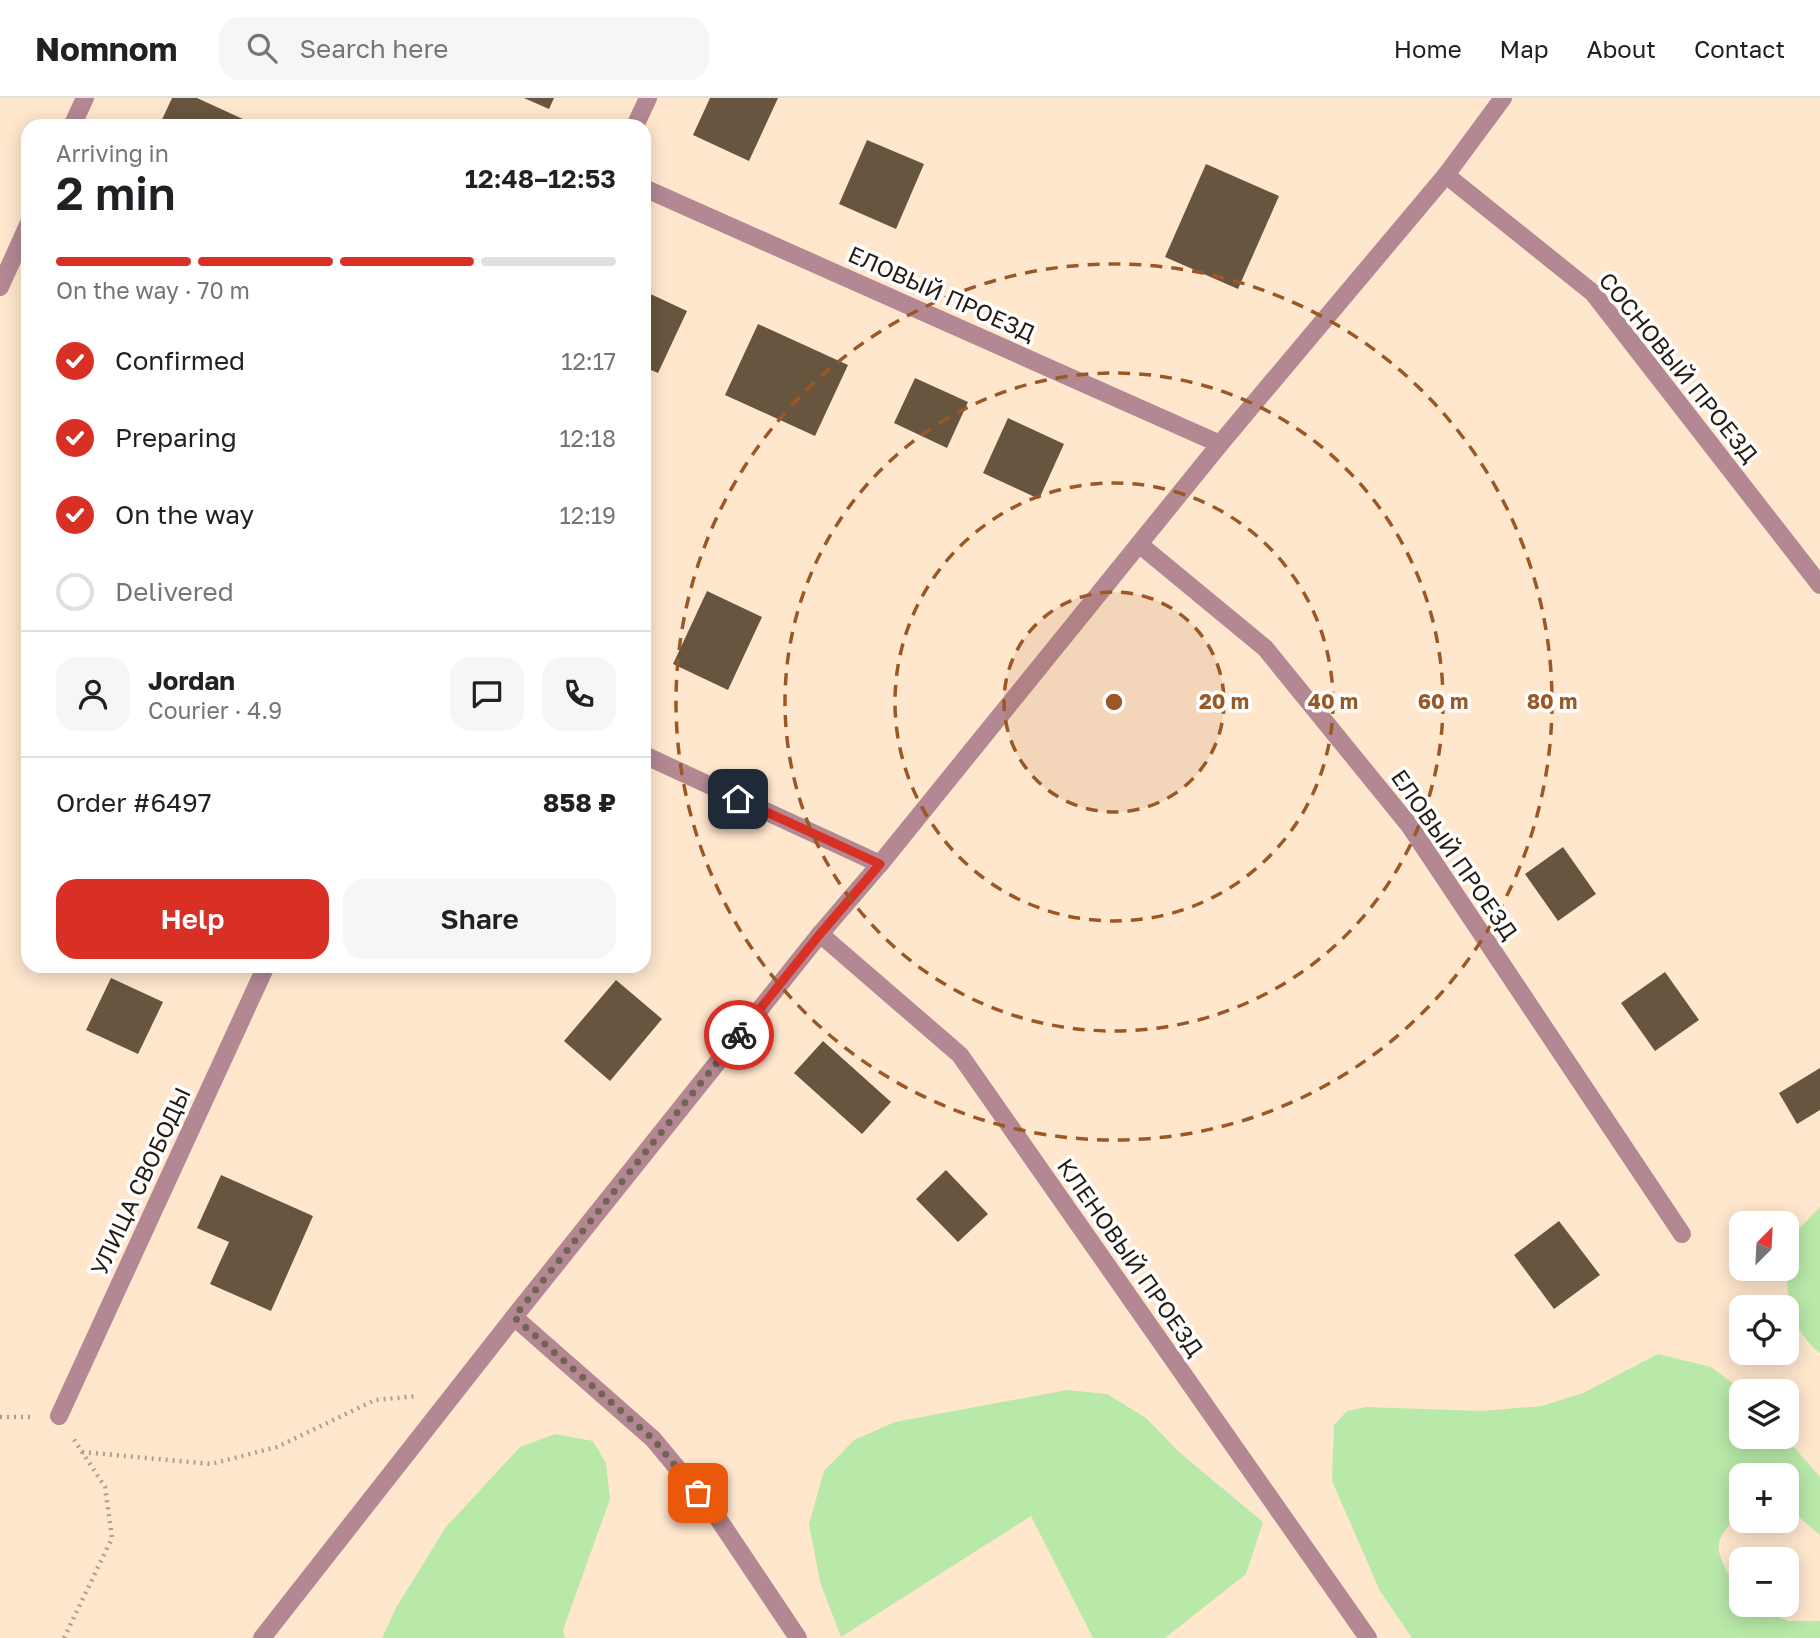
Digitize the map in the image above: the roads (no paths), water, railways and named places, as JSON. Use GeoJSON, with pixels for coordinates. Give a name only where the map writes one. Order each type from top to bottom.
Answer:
{"type":"FeatureCollection","features":[{"type":"Feature","properties":{"kind":"street"},"geometry":{"type":"LineString","coordinates":[[75,119],[85,98]]}},
{"type":"Feature","properties":{"kind":"street"},"geometry":{"type":"LineString","coordinates":[[638,119],[648,98]]}},
{"type":"Feature","properties":{"kind":"street"},"geometry":{"type":"LineString","coordinates":[[262,1638],[820,934],[880,864],[1220,444],[1446,175],[1503,98]]}},
{"type":"Feature","properties":{"kind":"street","name":"СОСНОВЫЙ ПРОЕЗД"},"geometry":{"type":"LineString","coordinates":[[1446,175],[1593,293],[1820,585]]}},
{"type":"Feature","properties":{"kind":"street","name":"ЕЛОВЫЙ ПРОЕЗД"},"geometry":{"type":"LineString","coordinates":[[651,191],[1220,444]]}},
{"type":"Feature","properties":{"kind":"street"},"geometry":{"type":"LineString","coordinates":[[0,287],[21,240]]}},
{"type":"Feature","properties":{"kind":"street","name":"ЕЛОВЫЙ ПРОЕЗД"},"geometry":{"type":"LineString","coordinates":[[1139,544],[1265,648],[1409,825],[1682,1234]]}},
{"type":"Feature","properties":{"kind":"street"},"geometry":{"type":"LineString","coordinates":[[651,758],[880,864]]}},
{"type":"Feature","properties":{"kind":"street","name":"КЛЕНОВЫЙ ПРОЕЗД"},"geometry":{"type":"LineString","coordinates":[[820,934],[960,1055],[1368,1638]]}},
{"type":"Feature","properties":{"kind":"street","name":"УЛИЦА СВОБОДЫ"},"geometry":{"type":"LineString","coordinates":[[59,1416],[263,973]]}},
{"type":"Feature","properties":{"kind":"street"},"geometry":{"type":"LineString","coordinates":[[514,1317],[653,1439],[713,1511],[798,1638]]}}]}
